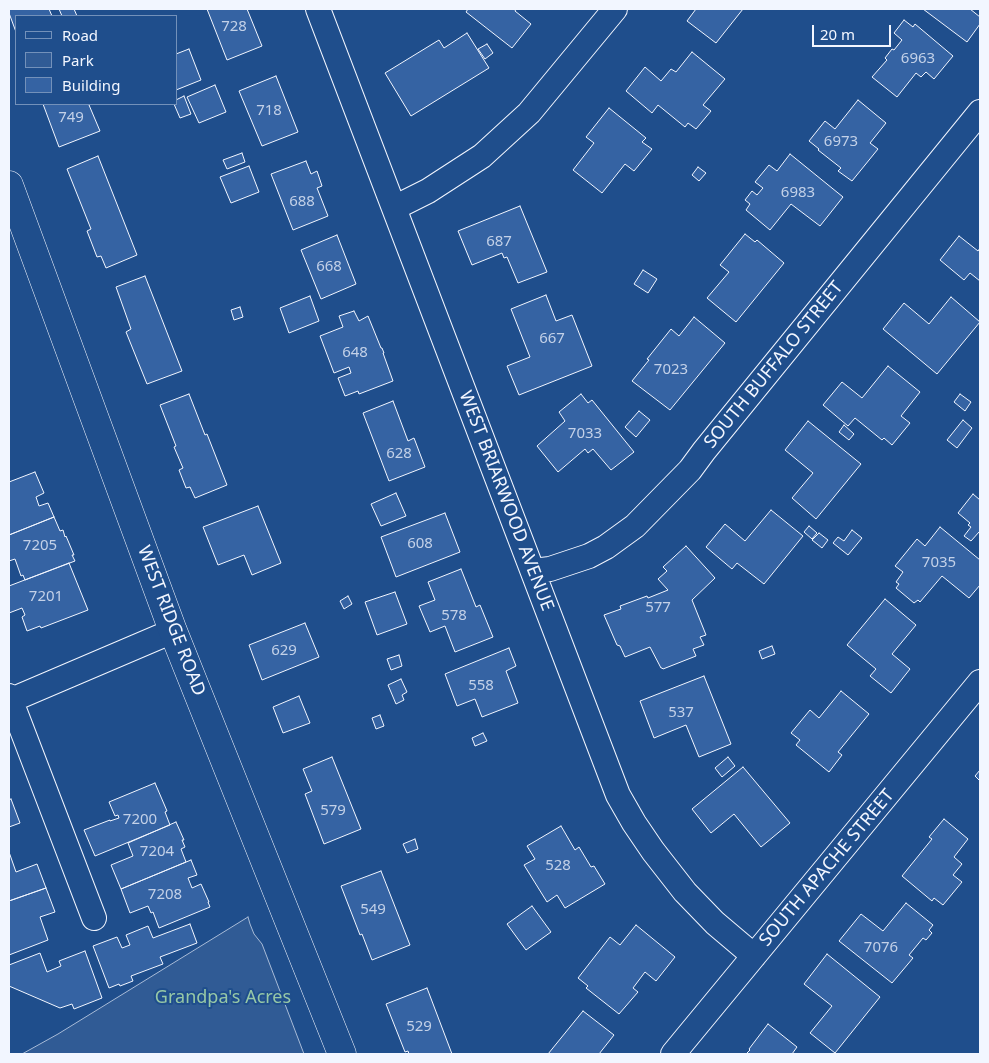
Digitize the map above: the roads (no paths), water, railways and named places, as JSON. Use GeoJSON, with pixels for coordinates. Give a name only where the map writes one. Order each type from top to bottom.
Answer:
{"type":"FeatureCollection","features":[{"type":"Feature","properties":{"kind":"street","name":"WEST BRIARWOOD AVENUE"},"geometry":{"type":"LineString","coordinates":[[318,9],[618,794],[634,824],[685,892],[715,923],[754,956]]}},
{"type":"Feature","properties":{"kind":"street"},"geometry":{"type":"LineString","coordinates":[[394,208],[428,191],[482,156],[529,113],[615,9]]}},
{"type":"Feature","properties":{"kind":"street","name":"SOUTH BUFFALO STREET"},"geometry":{"type":"LineString","coordinates":[[533,571],[550,569],[589,556],[606,547],[635,526],[690,470],[980,112]]}},
{"type":"Feature","properties":{"kind":"street","name":"WEST RIDGE ROAD"},"geometry":{"type":"LineString","coordinates":[[9,185],[173,631],[342,1054]]}},
{"type":"Feature","properties":{"kind":"street"},"geometry":{"type":"LineString","coordinates":[[94,918],[9,699],[173,631]]}},
{"type":"Feature","properties":{"kind":"street","name":"SOUTH APACHE STREET"},"geometry":{"type":"LineString","coordinates":[[674,1054],[980,682]]}},
{"type":"Feature","properties":{"kind":"park label","name":"Grandpa's Acres"},"geometry":{"type":"Point","coordinates":[223,998]}}]}
